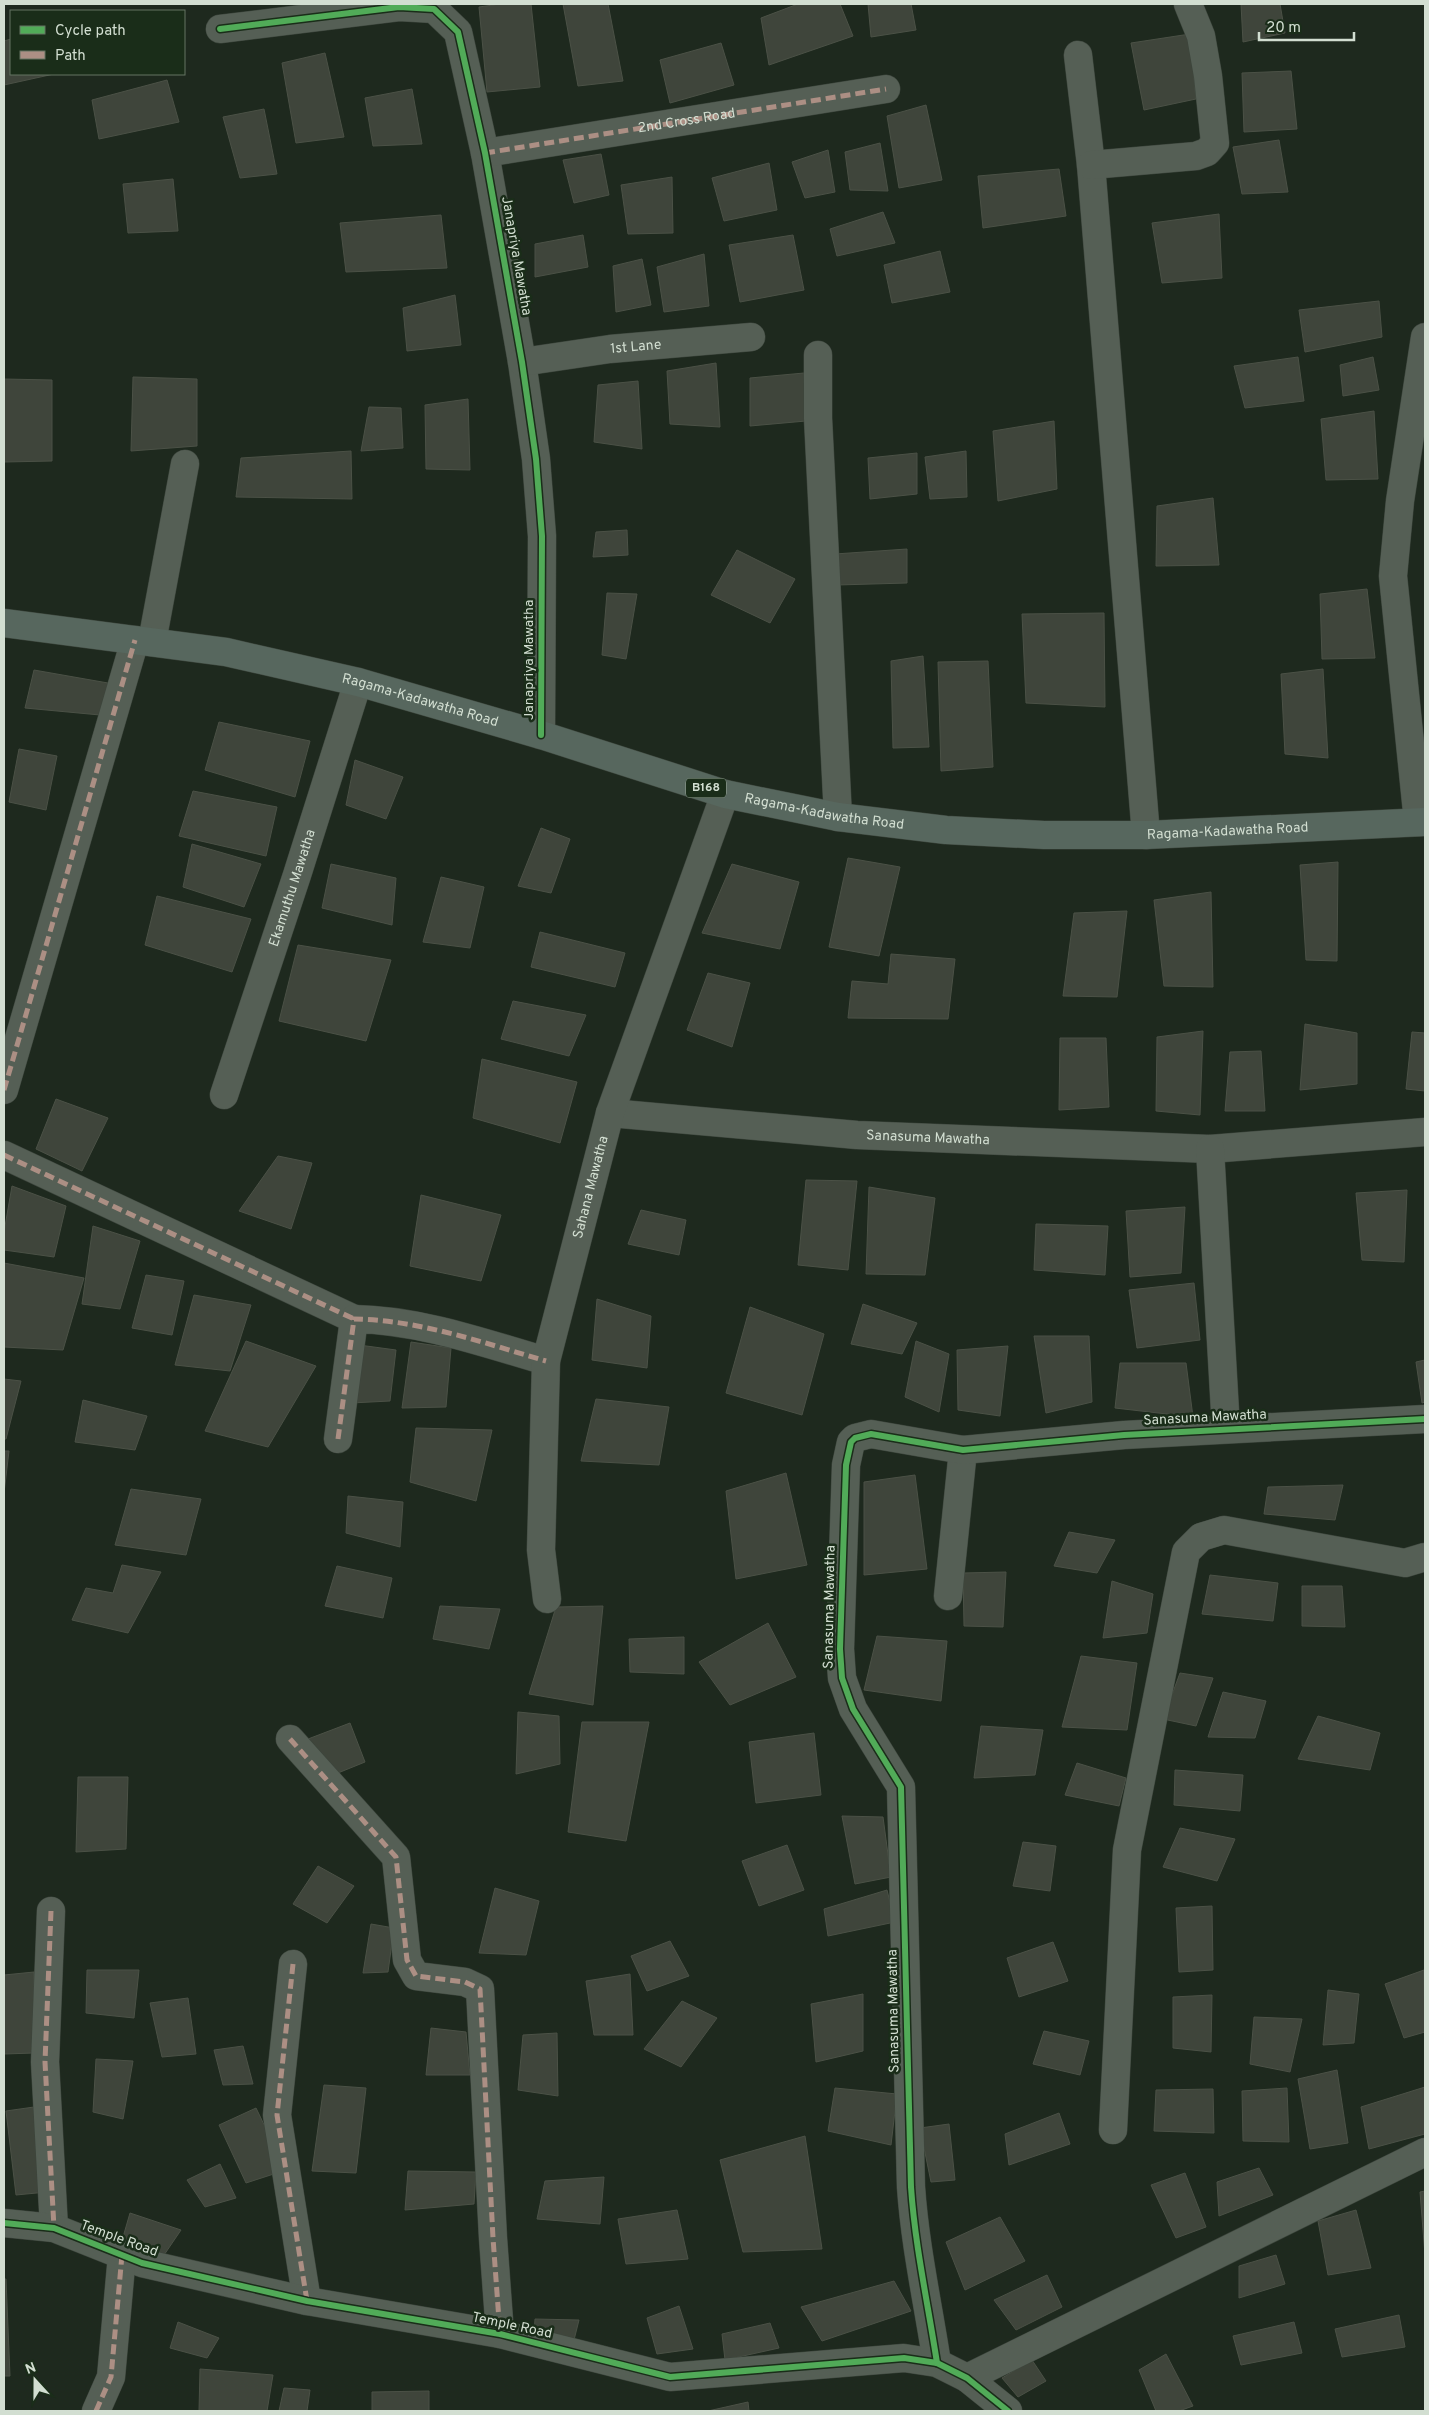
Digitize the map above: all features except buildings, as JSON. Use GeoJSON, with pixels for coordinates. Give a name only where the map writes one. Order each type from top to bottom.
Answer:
{"type":"FeatureCollection","features":[{"type":"Feature","properties":{"kind":"main road","name":"Ragama-Kadawatha Road"},"geometry":{"type":"LineString","coordinates":[[4,623],[226,652],[358,682],[541,735],[725,794],[838,817],[946,830],[1044,835],[1146,834],[1421,822]]}},
{"type":"Feature","properties":{"kind":"street"},"geometry":{"type":"LineString","coordinates":[[1091,165],[1196,156],[1207,152],[1215,143],[1208,76],[1201,36],[1188,4]]}},
{"type":"Feature","properties":{"kind":"street","name":"Janapriya Mawatha"},"geometry":{"type":"LineString","coordinates":[[220,29],[399,7],[434,9],[458,32],[485,153],[522,362],[536,459],[542,536],[541,735]]}},
{"type":"Feature","properties":{"kind":"street"},"geometry":{"type":"LineString","coordinates":[[1078,56],[1091,165],[1146,834]]}},
{"type":"Feature","properties":{"kind":"street","name":"2nd Cross Road"},"geometry":{"type":"LineString","coordinates":[[485,153],[886,89]]}},
{"type":"Feature","properties":{"kind":"street","name":"1st Lane"},"geometry":{"type":"LineString","coordinates":[[522,362],[610,349],[750,337]]}},
{"type":"Feature","properties":{"kind":"street"},"geometry":{"type":"LineString","coordinates":[[1421,822],[1393,576],[1400,501],[1425,337]]}},
{"type":"Feature","properties":{"kind":"street"},"geometry":{"type":"LineString","coordinates":[[818,355],[818,418],[838,817]]}},
{"type":"Feature","properties":{"kind":"street"},"geometry":{"type":"LineString","coordinates":[[4,1090],[143,641],[185,464]]}},
{"type":"Feature","properties":{"kind":"street","name":"Ekamuthu Mawatha"},"geometry":{"type":"LineString","coordinates":[[224,1094],[297,875],[358,682]]}},
{"type":"Feature","properties":{"kind":"street","name":"Sahana Mawatha"},"geometry":{"type":"LineString","coordinates":[[547,1599],[541,1550],[546,1360],[610,1113],[725,794]]}},
{"type":"Feature","properties":{"kind":"street","name":"Sanasuma Mawatha"},"geometry":{"type":"LineString","coordinates":[[610,1113],[857,1135],[1210,1149],[1425,1132]]}},
{"type":"Feature","properties":{"kind":"street"},"geometry":{"type":"LineString","coordinates":[[1210,1149],[1226,1429]]}},
{"type":"Feature","properties":{"kind":"street"},"geometry":{"type":"LineString","coordinates":[[4,1155],[354,1319],[379,1320],[423,1327],[546,1360]]}},
{"type":"Feature","properties":{"kind":"street"},"geometry":{"type":"LineString","coordinates":[[338,1440],[354,1319]]}},
{"type":"Feature","properties":{"kind":"street","name":"Sanasuma Mawatha"},"geometry":{"type":"LineString","coordinates":[[937,2363],[924,2281],[914,2235],[911,2187],[901,1787],[853,1710],[842,1678],[840,1650],[846,1465],[851,1442],[855,1438],[871,1434],[963,1450],[1124,1435],[1425,1419]]}},
{"type":"Feature","properties":{"kind":"street"},"geometry":{"type":"LineString","coordinates":[[948,1596],[963,1450]]}},
{"type":"Feature","properties":{"kind":"street"},"geometry":{"type":"LineString","coordinates":[[1113,2130],[1127,1850],[1186,1552],[1200,1537],[1224,1530],[1405,1563],[1425,1557]]}},
{"type":"Feature","properties":{"kind":"street"},"geometry":{"type":"LineString","coordinates":[[290,1739],[396,1857],[407,1960],[416,1976],[464,1982],[480,1989],[492,2238],[500,2334]]}},
{"type":"Feature","properties":{"kind":"street"},"geometry":{"type":"LineString","coordinates":[[52,1911],[45,2062],[54,2228]]}},
{"type":"Feature","properties":{"kind":"street"},"geometry":{"type":"LineString","coordinates":[[293,1964],[277,2116],[307,2301]]}},
{"type":"Feature","properties":{"kind":"street"},"geometry":{"type":"LineString","coordinates":[[966,2378],[1425,2152]]}},
{"type":"Feature","properties":{"kind":"street","name":"Temple Road"},"geometry":{"type":"LineString","coordinates":[[4,2223],[54,2228],[142,2263],[307,2301],[500,2334],[670,2377],[904,2358],[937,2363],[966,2378],[1008,2411]]}},
{"type":"Feature","properties":{"kind":"street"},"geometry":{"type":"LineString","coordinates":[[96,2411],[111,2377],[122,2255]]}},
{"type":"Feature","properties":{"kind":"marked path"},"geometry":{"type":"LineString","coordinates":[[485,153],[886,89]]}},
{"type":"Feature","properties":{"kind":"marked path"},"geometry":{"type":"LineString","coordinates":[[4,1090],[135,640]]}},
{"type":"Feature","properties":{"kind":"marked path"},"geometry":{"type":"LineString","coordinates":[[4,1155],[354,1319]]}},
{"type":"Feature","properties":{"kind":"marked path"},"geometry":{"type":"LineString","coordinates":[[338,1439],[354,1319],[379,1320],[427,1328],[546,1361]]}},
{"type":"Feature","properties":{"kind":"marked path"},"geometry":{"type":"LineString","coordinates":[[290,1739],[396,1857],[407,1960],[416,1976],[465,1982],[480,1989],[500,2334]]}},
{"type":"Feature","properties":{"kind":"marked path"},"geometry":{"type":"LineString","coordinates":[[51,1911],[45,2062],[54,2228]]}},
{"type":"Feature","properties":{"kind":"marked path"},"geometry":{"type":"LineString","coordinates":[[293,1964],[277,2115],[307,2301]]}},
{"type":"Feature","properties":{"kind":"marked path"},"geometry":{"type":"LineString","coordinates":[[96,2411],[111,2377],[122,2255]]}},
{"type":"Feature","properties":{"kind":"cycle path"},"geometry":{"type":"LineString","coordinates":[[220,29],[399,7],[434,9],[458,32],[485,153],[522,362],[536,459],[542,536],[541,735]]}},
{"type":"Feature","properties":{"kind":"cycle path"},"geometry":{"type":"LineString","coordinates":[[937,2363],[919,2253],[911,2187],[901,1787],[853,1709],[842,1678],[840,1649],[846,1465],[851,1442],[855,1438],[871,1434],[963,1450],[1124,1435],[1425,1419]]}},
{"type":"Feature","properties":{"kind":"cycle path"},"geometry":{"type":"LineString","coordinates":[[4,2223],[54,2228],[142,2263],[307,2301],[500,2334],[670,2377],[904,2358],[937,2363],[967,2378],[1008,2411]]}}]}
